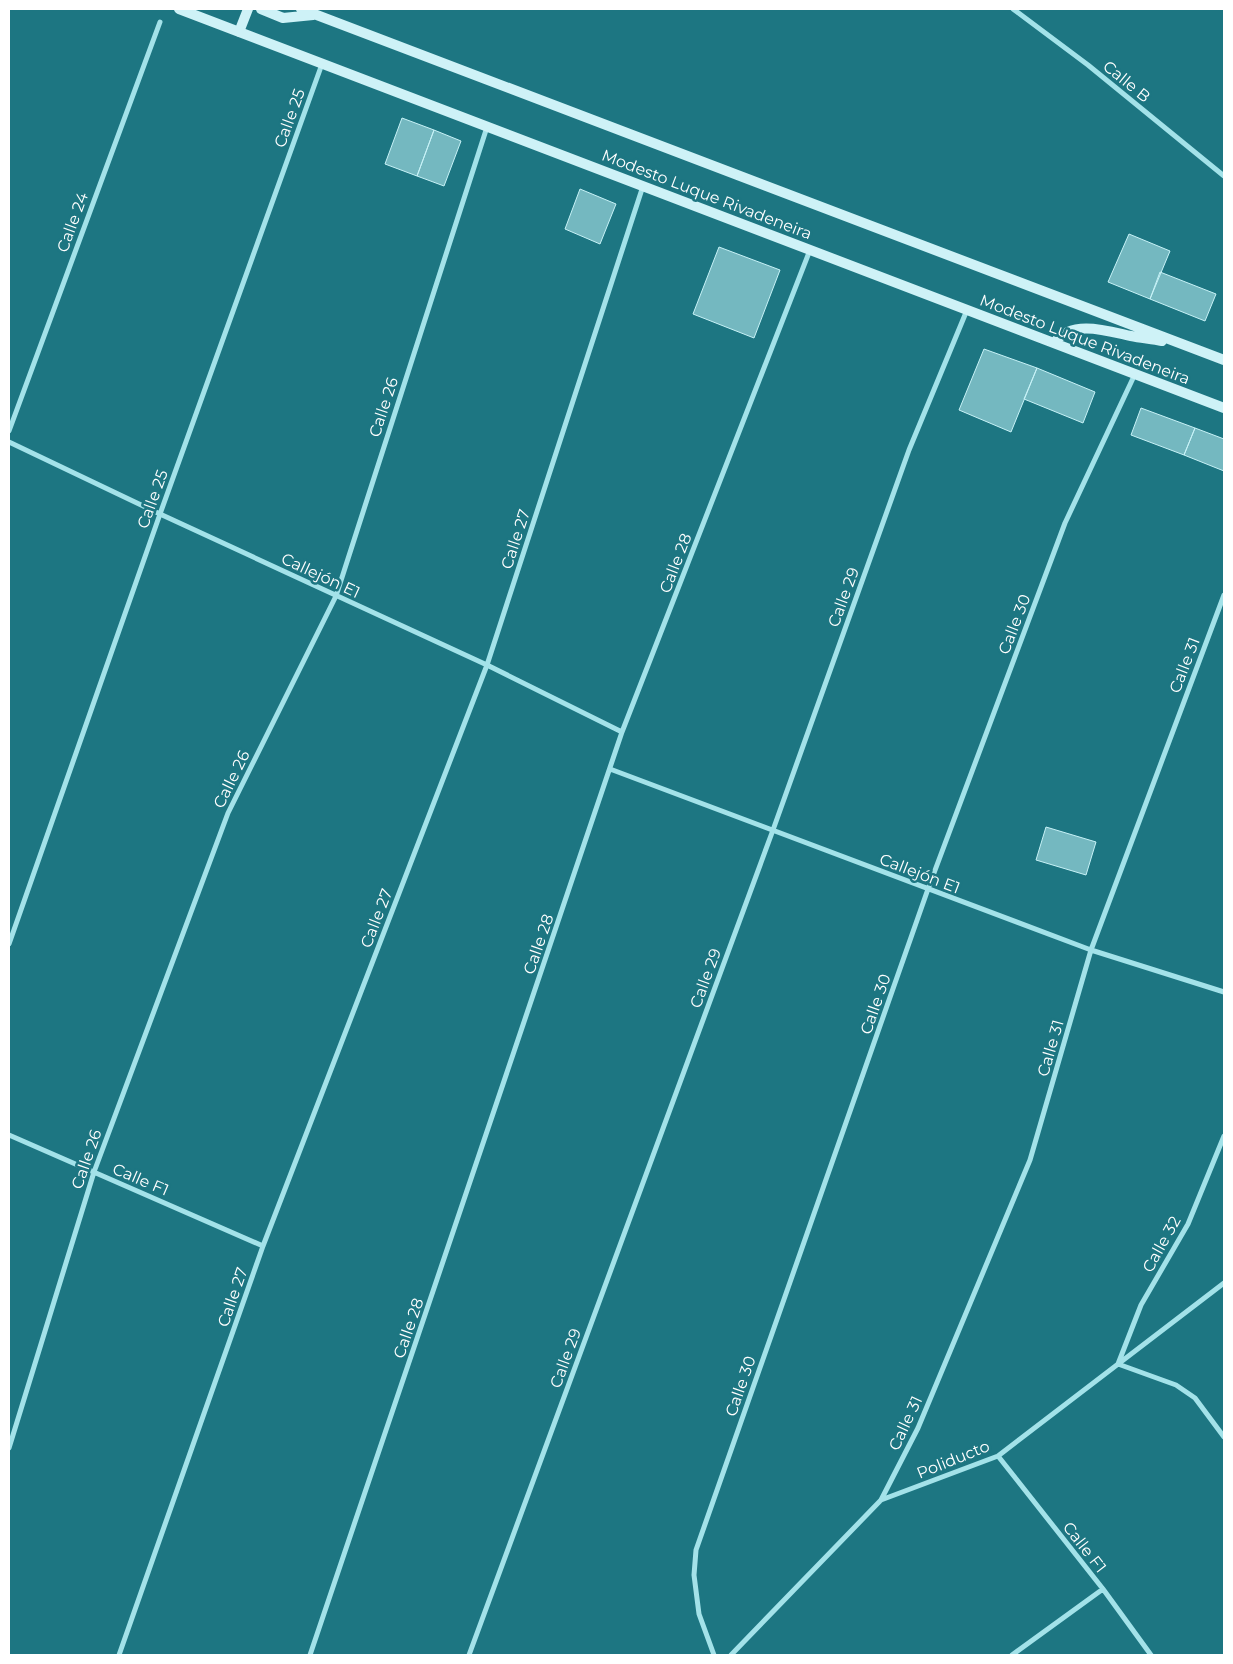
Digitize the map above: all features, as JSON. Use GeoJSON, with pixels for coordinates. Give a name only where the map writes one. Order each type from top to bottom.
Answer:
{"type":"FeatureCollection","features":[{"type":"Feature","properties":{"kind":"street","name":"Modesto Luque Rivadeneira"},"geometry":{"type":"LineString","coordinates":[[179,9],[1224,408]]}},
{"type":"Feature","properties":{"kind":"street"},"geometry":{"type":"LineString","coordinates":[[239,32],[248,9]]}},
{"type":"Feature","properties":{"kind":"street"},"geometry":{"type":"LineString","coordinates":[[261,9],[283,18],[317,15]]}},
{"type":"Feature","properties":{"kind":"street","name":"Modesto Luque Rivadeneira"},"geometry":{"type":"LineString","coordinates":[[301,9],[1224,360]]}},
{"type":"Feature","properties":{"kind":"street","name":"Calle B"},"geometry":{"type":"LineString","coordinates":[[1013,9],[1088,65],[1224,176]]}},
{"type":"Feature","properties":{"kind":"street","name":"Calle 24"},"geometry":{"type":"LineString","coordinates":[[9,431],[160,22]]}},
{"type":"Feature","properties":{"kind":"street","name":"Calle 25"},"geometry":{"type":"LineString","coordinates":[[9,944],[160,514],[322,64]]}},
{"type":"Feature","properties":{"kind":"street","name":"Calle 26"},"geometry":{"type":"LineString","coordinates":[[9,1448],[94,1172],[228,813],[336,596],[487,126]]}},
{"type":"Feature","properties":{"kind":"street","name":"Calle 27"},"geometry":{"type":"LineString","coordinates":[[119,1655],[263,1246],[487,665],[643,186]]}},
{"type":"Feature","properties":{"kind":"street","name":"Calle 28"},"geometry":{"type":"LineString","coordinates":[[310,1655],[622,732],[810,249]]}},
{"type":"Feature","properties":{"kind":"street","name":"Calle 29"},"geometry":{"type":"LineString","coordinates":[[469,1655],[773,830],[909,450],[967,310]]}},
{"type":"Feature","properties":{"kind":"street"},"geometry":{"type":"LineString","coordinates":[[1055,342],[1059,336],[1071,330],[1092,328],[1183,344]]}},
{"type":"Feature","properties":{"kind":"street","name":"Calle 30"},"geometry":{"type":"LineString","coordinates":[[714,1655],[700,1614],[694,1575],[696,1550],[928,889],[1065,523],[1135,374]]}},
{"type":"Feature","properties":{"kind":"street","name":"Callejón E1"},"geometry":{"type":"LineString","coordinates":[[9,442],[487,665],[622,732]]}},
{"type":"Feature","properties":{"kind":"street","name":"Calle 31"},"geometry":{"type":"LineString","coordinates":[[881,1500],[918,1428],[1030,1160],[1091,950],[1224,595]]}},
{"type":"Feature","properties":{"kind":"street","name":"Callejón E1"},"geometry":{"type":"LineString","coordinates":[[610,769],[1091,950],[1224,992]]}},
{"type":"Feature","properties":{"kind":"street","name":"Calle F1"},"geometry":{"type":"LineString","coordinates":[[9,1135],[263,1246]]}},
{"type":"Feature","properties":{"kind":"street","name":"Calle 32"},"geometry":{"type":"LineString","coordinates":[[1118,1364],[1141,1305],[1188,1224],[1224,1136]]}},
{"type":"Feature","properties":{"kind":"street","name":"Poliducto"},"geometry":{"type":"LineString","coordinates":[[732,1655],[881,1500],[998,1456],[1224,1283]]}},
{"type":"Feature","properties":{"kind":"street"},"geometry":{"type":"LineString","coordinates":[[1118,1364],[1176,1385],[1195,1398],[1224,1437]]}},
{"type":"Feature","properties":{"kind":"street","name":"Calle F1"},"geometry":{"type":"LineString","coordinates":[[998,1456],[1103,1589],[1151,1655]]}},
{"type":"Feature","properties":{"kind":"street"},"geometry":{"type":"LineString","coordinates":[[1012,1655],[1103,1589]]}},
{"type":"Feature","properties":{"kind":"building"},"geometry":{"type":"Polygon","coordinates":[[[402,118],[434,130],[417,176],[385,164],[402,118]]]}},
{"type":"Feature","properties":{"kind":"building"},"geometry":{"type":"Polygon","coordinates":[[[434,130],[461,141],[444,186],[417,176],[434,130]]]}},
{"type":"Feature","properties":{"kind":"building"},"geometry":{"type":"Polygon","coordinates":[[[580,189],[616,204],[600,244],[565,229],[580,189]]]}},
{"type":"Feature","properties":{"kind":"building"},"geometry":{"type":"Polygon","coordinates":[[[1129,234],[1170,251],[1150,299],[1108,282],[1129,234]]]}},
{"type":"Feature","properties":{"kind":"building"},"geometry":{"type":"Polygon","coordinates":[[[719,247],[780,270],[754,338],[693,314],[719,247]]]}},
{"type":"Feature","properties":{"kind":"building"},"geometry":{"type":"Polygon","coordinates":[[[1160,272],[1216,294],[1205,321],[1150,299],[1160,272]]]}},
{"type":"Feature","properties":{"kind":"building"},"geometry":{"type":"Polygon","coordinates":[[[984,349],[1037,368],[1011,432],[959,410],[984,349]]]}},
{"type":"Feature","properties":{"kind":"building"},"geometry":{"type":"Polygon","coordinates":[[[1037,368],[1095,392],[1083,423],[1024,399],[1037,368]]]}},
{"type":"Feature","properties":{"kind":"building"},"geometry":{"type":"Polygon","coordinates":[[[1141,408],[1195,428],[1184,455],[1131,435],[1141,408]]]}},
{"type":"Feature","properties":{"kind":"building"},"geometry":{"type":"Polygon","coordinates":[[[1195,428],[1224,439],[1224,471],[1184,455],[1195,428]]]}},
{"type":"Feature","properties":{"kind":"building"},"geometry":{"type":"Polygon","coordinates":[[[1046,827],[1096,842],[1086,875],[1036,860],[1046,827]]]}}]}
